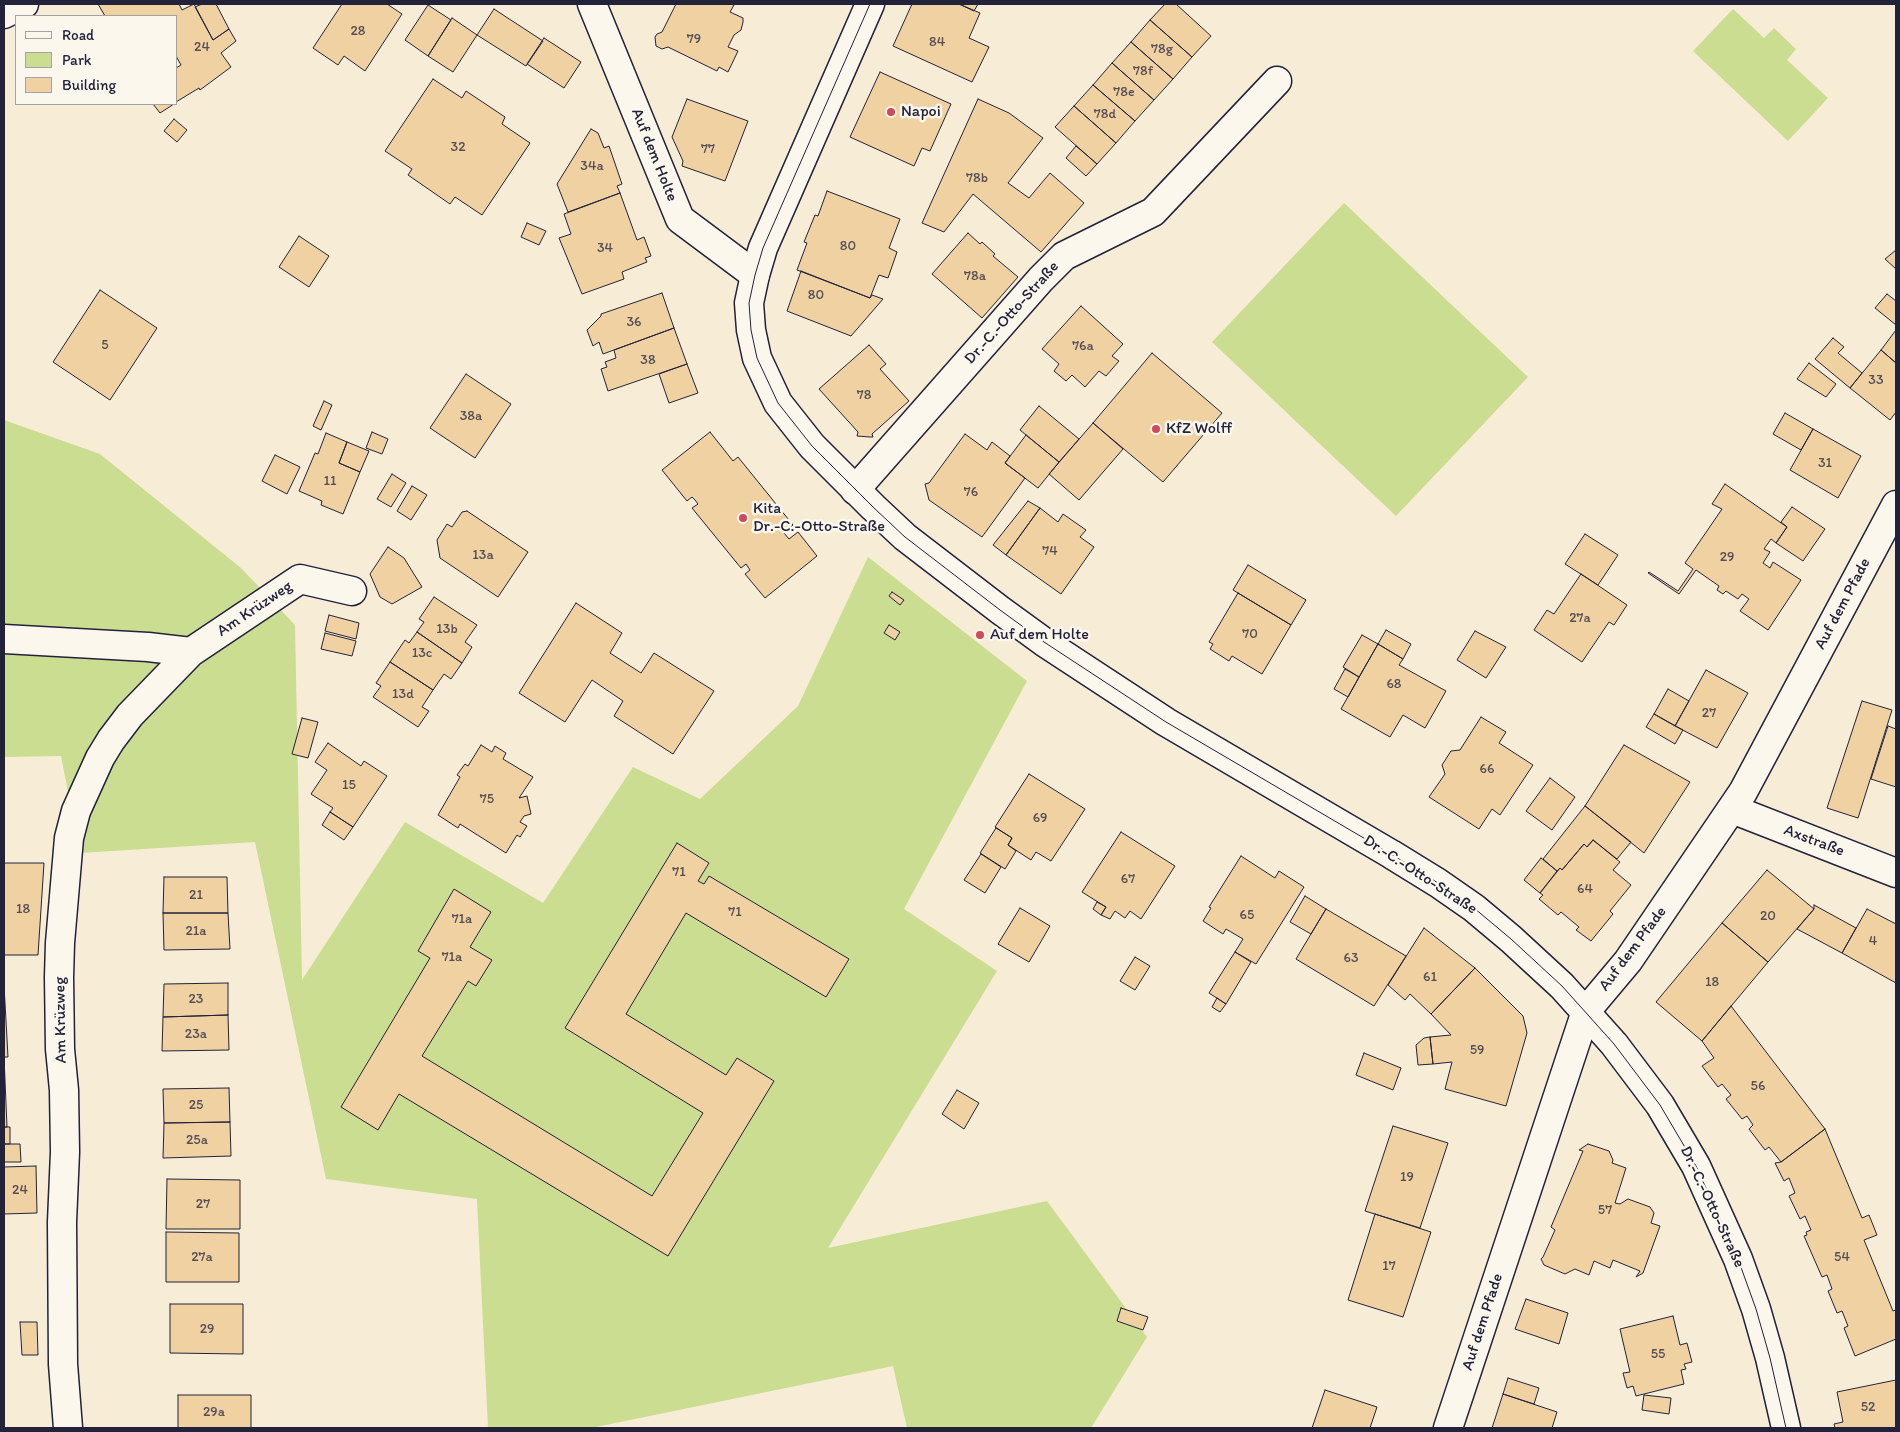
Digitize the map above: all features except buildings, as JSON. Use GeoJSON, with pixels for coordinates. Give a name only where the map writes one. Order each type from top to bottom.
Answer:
{"type":"FeatureCollection","features":[{"type":"Feature","properties":{"kind":"street"},"geometry":{"type":"LineString","coordinates":[[4,14],[24,4]]}},
{"type":"Feature","properties":{"kind":"street","name":"Dr.-C.-Otto-Straße"},"geometry":{"type":"LineString","coordinates":[[870,4],[764,248],[755,276],[749,303],[749,317],[757,358],[764,377],[778,403],[812,446],[856,490],[905,536],[963,582],[1044,642],[1166,722],[1391,854],[1474,908],[1511,939],[1586,1011],[1614,1044],[1660,1105],[1696,1166],[1734,1252],[1756,1310],[1770,1358],[1786,1428]]}},
{"type":"Feature","properties":{"kind":"street","name":"Auf dem Holte"},"geometry":{"type":"LineString","coordinates":[[586,5],[680,219],[755,276]]}},
{"type":"Feature","properties":{"kind":"street","name":"Dr.-C.-Otto-Straße"},"geometry":{"type":"LineString","coordinates":[[856,490],[1034,287],[1064,256],[1153,212],[1277,81]]}},
{"type":"Feature","properties":{"kind":"street","name":"Auf dem Pfade"},"geometry":{"type":"LineString","coordinates":[[1448,1428],[1586,1011],[1628,961],[1732,809],[1813,663],[1896,505]]}},
{"type":"Feature","properties":{"kind":"street","name":"Am Krüzweg"},"geometry":{"type":"LineString","coordinates":[[68,1428],[63,1364],[62,1230],[65,1152],[59,977],[69,838],[76,811],[100,758],[130,715],[191,652],[300,579],[352,591]]}},
{"type":"Feature","properties":{"kind":"street"},"geometry":{"type":"LineString","coordinates":[[4,639],[148,647],[191,652]]}},
{"type":"Feature","properties":{"kind":"street","name":"Axstraße"},"geometry":{"type":"LineString","coordinates":[[1732,809],[1896,873]]}},
{"type":"Feature","properties":{"kind":"green space"},"geometry":{"type":"Polygon","coordinates":[[[1733,9],[1764,38],[1774,28],[1796,49],[1787,60],[1828,98],[1788,141],[1693,51],[1733,9]]]}},
{"type":"Feature","properties":{"kind":"green space"},"geometry":{"type":"Polygon","coordinates":[[[1344,203],[1528,377],[1396,516],[1212,342],[1344,203]]]}},
{"type":"Feature","properties":{"kind":"green space"},"geometry":{"type":"Polygon","coordinates":[[[4,420],[100,454],[241,568],[295,625],[302,980],[405,822],[543,903],[633,767],[700,799],[798,706],[868,557],[1027,681],[904,909],[997,971],[828,1248],[1047,1201],[1147,1337],[1091,1428],[907,1428],[893,1366],[596,1427],[488,1428],[477,1199],[326,1179],[255,842],[80,853],[61,756],[4,757],[4,420]]]}},
{"type":"Feature","properties":{"kind":"tram line"},"geometry":{"type":"LineString","coordinates":[[870,4],[763,248],[755,275],[749,303],[751,330],[757,358],[778,403],[812,446],[905,537],[1000,610],[1044,642],[1166,722],[1438,883],[1474,908],[1562,986],[1614,1044],[1660,1105],[1696,1166],[1738,1259],[1756,1309],[1770,1358],[1786,1428]]}},
{"type":"Feature","properties":{"kind":"place","name":"Napoi"},"geometry":{"type":"Point","coordinates":[891,112]}},
{"type":"Feature","properties":{"kind":"place","name":"KfZ Wolff"},"geometry":{"type":"Point","coordinates":[1156,429]}},
{"type":"Feature","properties":{"kind":"place","name":"Kita Dr.-C.-Otto-Straße"},"geometry":{"type":"Point","coordinates":[743,518]}},
{"type":"Feature","properties":{"kind":"place","name":"Auf dem Holte"},"geometry":{"type":"Point","coordinates":[980,635]}}]}
